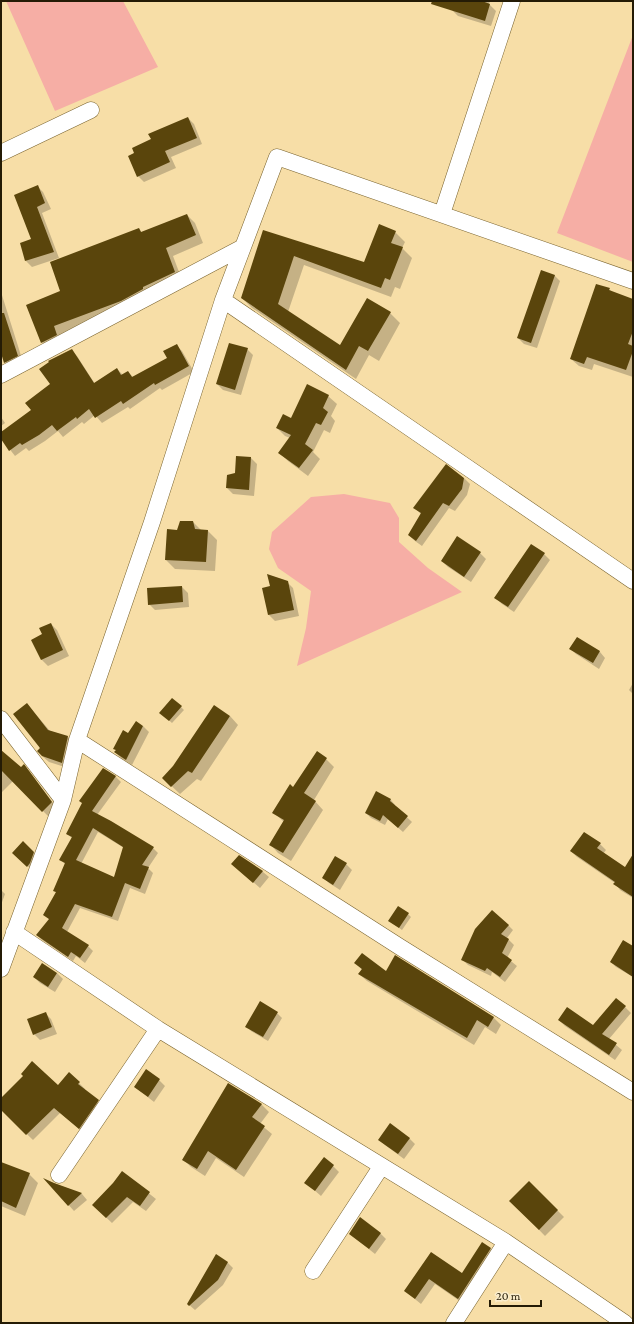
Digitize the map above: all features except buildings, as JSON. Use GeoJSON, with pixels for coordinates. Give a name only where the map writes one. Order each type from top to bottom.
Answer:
{"type":"FeatureCollection","features":[{"type":"Feature","properties":{"kind":"street"},"geometry":{"type":"LineString","coordinates":[[442,214],[512,1]]}},
{"type":"Feature","properties":{"kind":"street"},"geometry":{"type":"LineString","coordinates":[[1,152],[91,110]]}},
{"type":"Feature","properties":{"kind":"street"},"geometry":{"type":"LineString","coordinates":[[3,960],[63,800],[78,740],[152,522],[223,300],[277,157],[633,282]]}},
{"type":"Feature","properties":{"kind":"street"},"geometry":{"type":"LineString","coordinates":[[1,375],[243,247]]}},
{"type":"Feature","properties":{"kind":"street"},"geometry":{"type":"LineString","coordinates":[[223,300],[633,581]]}},
{"type":"Feature","properties":{"kind":"street"},"geometry":{"type":"LineString","coordinates":[[1,719],[63,800]]}},
{"type":"Feature","properties":{"kind":"street"},"geometry":{"type":"LineString","coordinates":[[78,740],[400,947],[633,1092]]}},
{"type":"Feature","properties":{"kind":"street"},"geometry":{"type":"LineString","coordinates":[[14,932],[158,1029],[506,1242],[625,1323]]}},
{"type":"Feature","properties":{"kind":"street"},"geometry":{"type":"LineString","coordinates":[[59,1175],[158,1029]]}},
{"type":"Feature","properties":{"kind":"street"},"geometry":{"type":"LineString","coordinates":[[313,1271],[382,1167]]}},
{"type":"Feature","properties":{"kind":"street"},"geometry":{"type":"LineString","coordinates":[[454,1323],[506,1242]]}},
{"type":"Feature","properties":{"kind":"shaded area"},"geometry":{"type":"Polygon","coordinates":[[[6,1],[123,1],[158,67],[55,111],[6,1]]]}},
{"type":"Feature","properties":{"kind":"shaded area"},"geometry":{"type":"Polygon","coordinates":[[[633,35],[633,262],[557,233],[633,35]]]}},
{"type":"Feature","properties":{"kind":"shaded area"},"geometry":{"type":"Polygon","coordinates":[[[344,494],[390,503],[399,518],[399,542],[428,568],[462,592],[297,666],[306,628],[311,591],[278,568],[269,549],[272,532],[311,497],[344,494]]]}}]}
